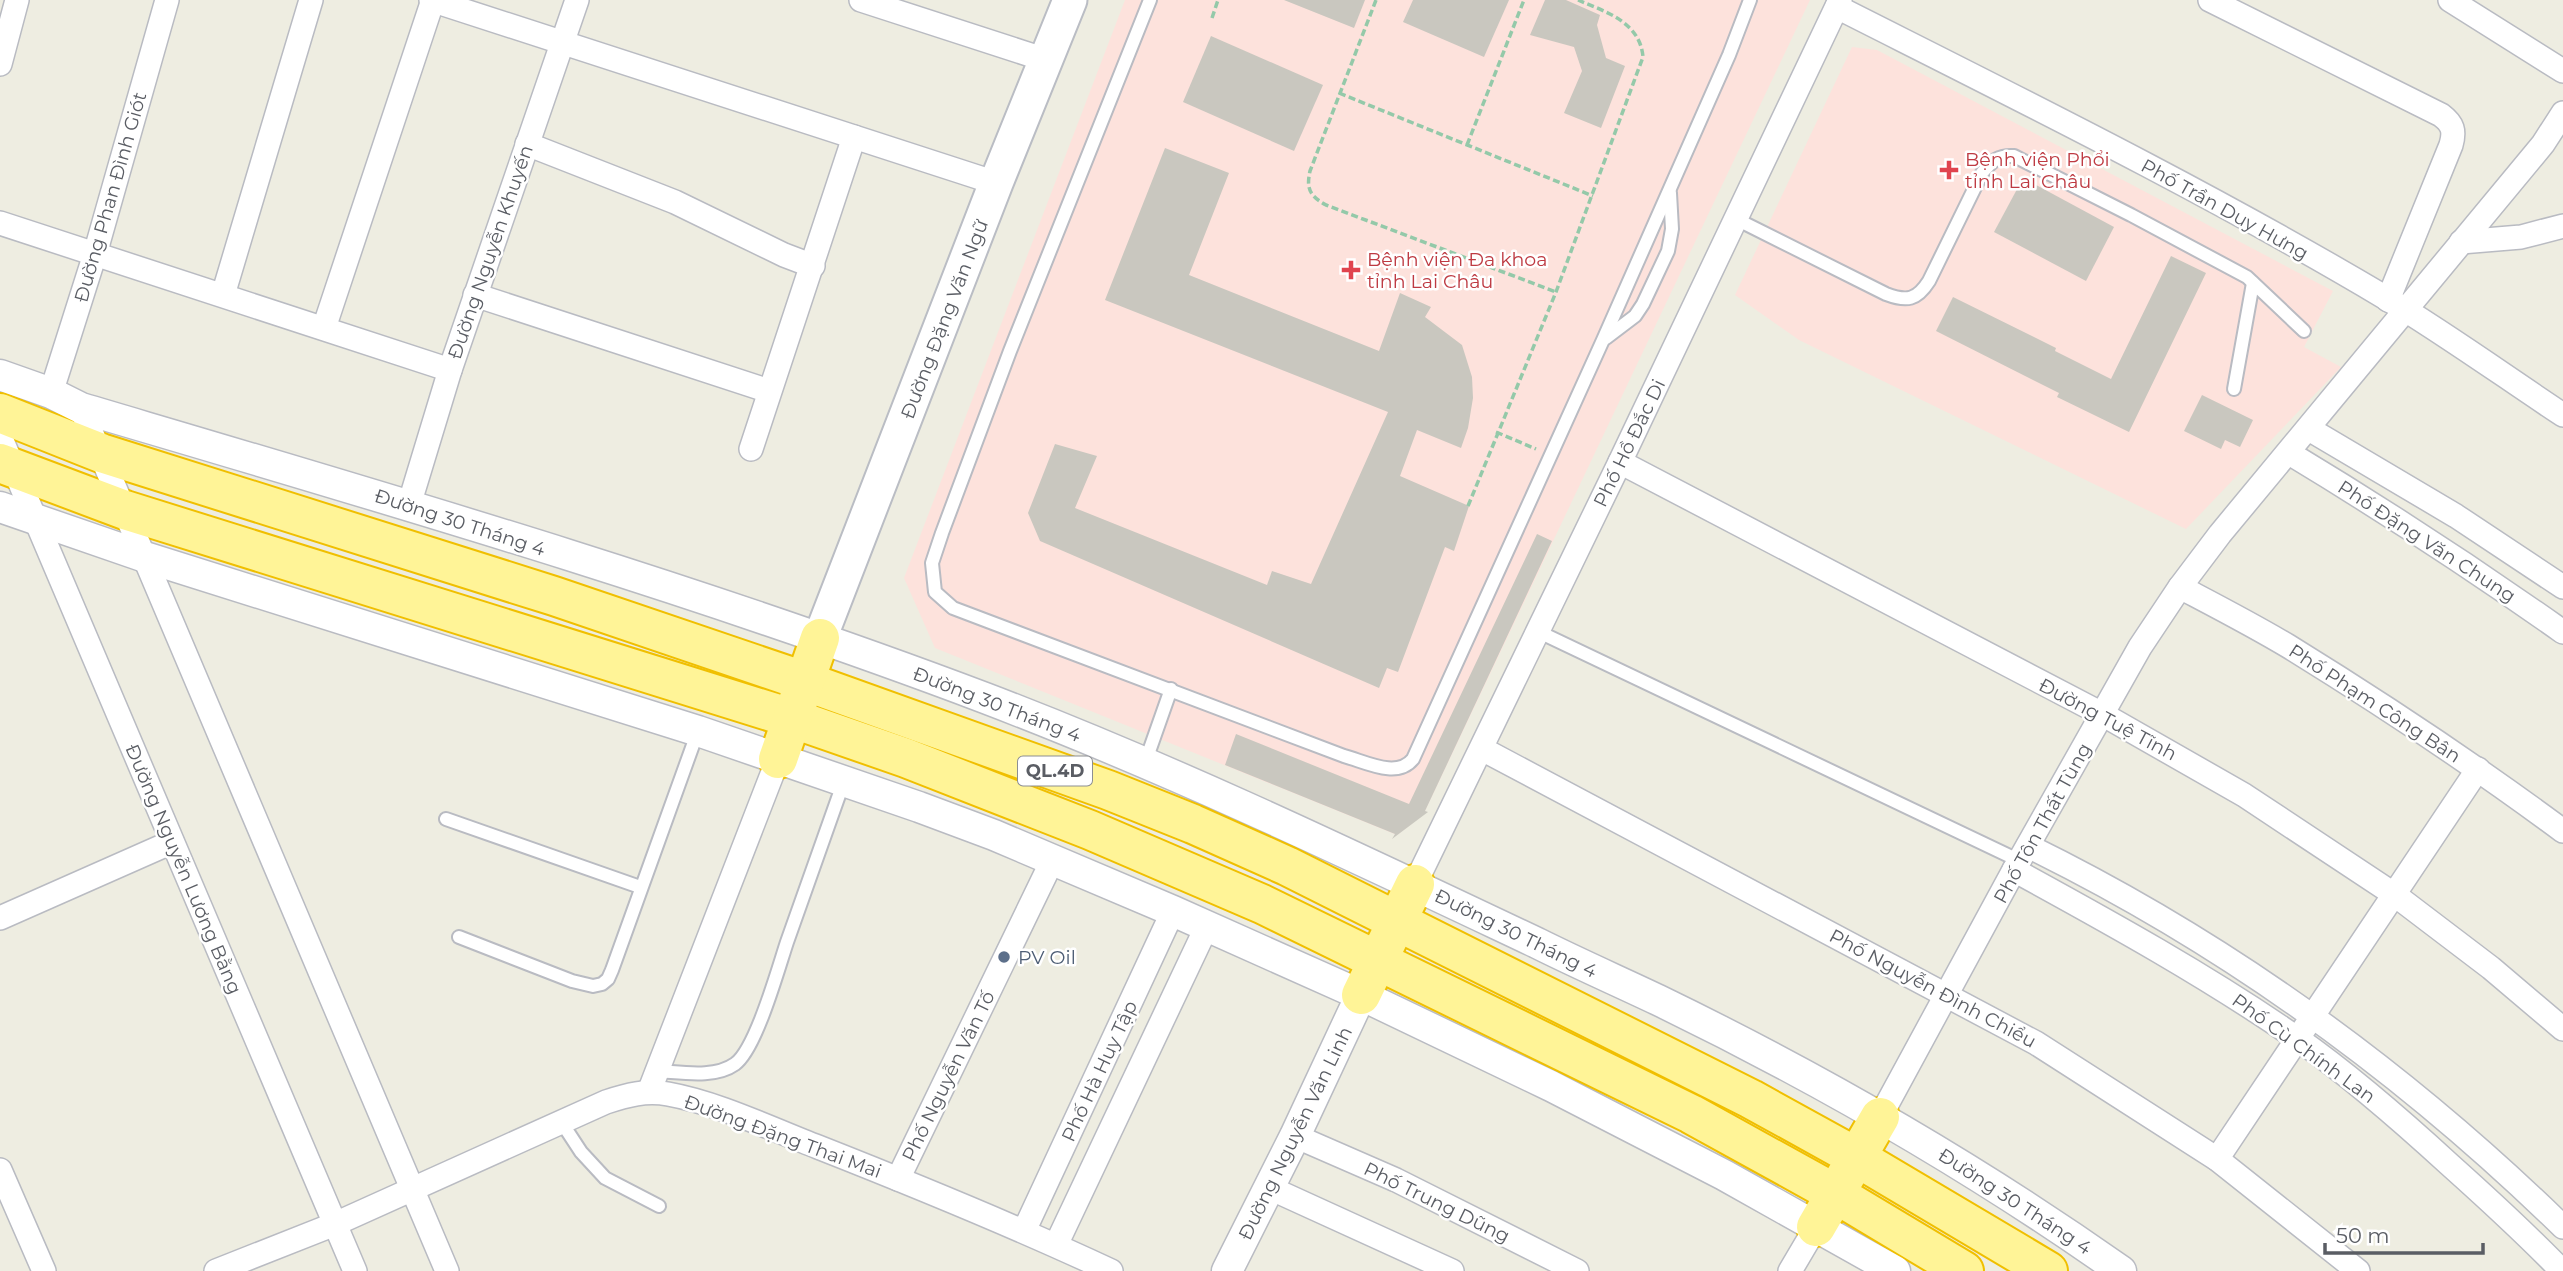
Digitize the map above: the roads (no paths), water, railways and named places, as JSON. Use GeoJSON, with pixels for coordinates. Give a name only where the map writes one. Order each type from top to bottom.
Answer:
{"type":"FeatureCollection","features":[{"type":"Feature","properties":{"kind":"highway","name":"QL.4D"},"geometry":{"type":"LineString","coordinates":[[0,414],[100,453],[554,596],[804,681],[1108,790],[1181,819],[1287,866],[1751,1099],[1856,1157],[2048,1271]]}},
{"type":"Feature","properties":{"kind":"highway","name":"QL.4D"},"geometry":{"type":"LineString","coordinates":[[4,455],[125,510],[791,719],[906,758],[1090,830],[1250,899],[1378,959],[1691,1114],[1834,1193],[1965,1271]]}},
{"type":"Feature","properties":{"kind":"highway"},"geometry":{"type":"LineString","coordinates":[[778,759],[820,638]]}},
{"type":"Feature","properties":{"kind":"highway"},"geometry":{"type":"LineString","coordinates":[[1361,995],[1415,884]]}},
{"type":"Feature","properties":{"kind":"highway"},"geometry":{"type":"LineString","coordinates":[[1816,1227],[1880,1117]]}},
{"type":"Feature","properties":{"kind":"main road","name":"Đường Đặng Văn Ngữ"},"geometry":{"type":"LineString","coordinates":[[820,638],[996,183],[1070,0]]}},
{"type":"Feature","properties":{"kind":"street"},"geometry":{"type":"LineString","coordinates":[[0,64],[17,0]]}},
{"type":"Feature","properties":{"kind":"street","name":"Đường Phan Đình Giót"},"geometry":{"type":"LineString","coordinates":[[51,393],[95,254],[167,0]]}},
{"type":"Feature","properties":{"kind":"street"},"geometry":{"type":"LineString","coordinates":[[223,295],[311,0]]}},
{"type":"Feature","properties":{"kind":"street"},"geometry":{"type":"LineString","coordinates":[[324,328],[432,0],[996,183]]}},
{"type":"Feature","properties":{"kind":"street","name":"Đường Nguyễn Khuyến"},"geometry":{"type":"LineString","coordinates":[[409,505],[450,370],[577,0]]}},
{"type":"Feature","properties":{"kind":"street"},"geometry":{"type":"LineString","coordinates":[[861,0],[1046,60]]}},
{"type":"Feature","properties":{"kind":"street"},"geometry":{"type":"LineString","coordinates":[[2210,0],[2449,121],[2453,136],[2451,145],[2397,306]]}},
{"type":"Feature","properties":{"kind":"street"},"geometry":{"type":"LineString","coordinates":[[2450,0],[2563,71]]}},
{"type":"Feature","properties":{"kind":"street","name":"Phố Trần Duy Hưng"},"geometry":{"type":"LineString","coordinates":[[1838,4],[2077,129],[2397,306],[2563,415]]}},
{"type":"Feature","properties":{"kind":"street","name":"Phố Hồ Đắc Di"},"geometry":{"type":"LineString","coordinates":[[1415,884],[1838,4]]}},
{"type":"Feature","properties":{"kind":"street","name":"Phố Tôn Thất Tùng"},"geometry":{"type":"LineString","coordinates":[[1880,1117],[2140,646],[2180,587],[2220,534],[2309,429],[2397,306],[2460,242],[2543,144],[2563,113]]}},
{"type":"Feature","properties":{"kind":"street"},"geometry":{"type":"LineString","coordinates":[[751,449],[854,137]]}},
{"type":"Feature","properties":{"kind":"street"},"geometry":{"type":"LineString","coordinates":[[527,144],[675,202],[772,250],[813,266]]}},
{"type":"Feature","properties":{"kind":"street"},"geometry":{"type":"LineString","coordinates":[[0,223],[450,370]]}},
{"type":"Feature","properties":{"kind":"street"},"geometry":{"type":"LineString","coordinates":[[2460,242],[2521,237],[2563,226]]}},
{"type":"Feature","properties":{"kind":"street"},"geometry":{"type":"LineString","coordinates":[[475,295],[769,391]]}},
{"type":"Feature","properties":{"kind":"street","name":"Đường 30 Tháng 4"},"geometry":{"type":"LineString","coordinates":[[0,375],[51,393],[81,408],[409,505],[820,638],[992,701],[1145,763],[1415,884],[1662,1002],[1880,1117],[1966,1168],[2120,1271]]}},
{"type":"Feature","properties":{"kind":"street"},"geometry":{"type":"LineString","coordinates":[[81,408],[447,1271]]}},
{"type":"Feature","properties":{"kind":"street","name":"Phố Đặng Văn Chung"},"geometry":{"type":"LineString","coordinates":[[2309,429],[2456,516],[2563,587]]}},
{"type":"Feature","properties":{"kind":"street","name":"Phố Đặng Văn Chung"},"geometry":{"type":"LineString","coordinates":[[2289,453],[2376,506],[2563,632]]}},
{"type":"Feature","properties":{"kind":"street","name":"Đường Nguyễn Lương Bằng"},"geometry":{"type":"LineString","coordinates":[[4,455],[35,519],[355,1271]]}},
{"type":"Feature","properties":{"kind":"street","name":"Đường Tuệ Tĩnh"},"geometry":{"type":"LineString","coordinates":[[1620,462],[2102,714],[2244,795],[2395,895],[2491,968],[2563,1030]]}},
{"type":"Feature","properties":{"kind":"street"},"geometry":{"type":"LineString","coordinates":[[0,507],[145,557],[698,731],[944,816],[1053,859],[1361,995],[1627,1125],[1895,1271]]}},
{"type":"Feature","properties":{"kind":"street","name":"Phố Phạm Công Bân"},"geometry":{"type":"LineString","coordinates":[[2180,587],[2285,644],[2478,769],[2563,831]]}},
{"type":"Feature","properties":{"kind":"street","name":"Phố Nguyễn Đình Chiểu"},"geometry":{"type":"LineString","coordinates":[[1482,749],[2036,1043],[2217,1159],[2358,1271]]}},
{"type":"Feature","properties":{"kind":"street"},"geometry":{"type":"LineString","coordinates":[[653,1081],[778,759]]}},
{"type":"Feature","properties":{"kind":"street"},"geometry":{"type":"LineString","coordinates":[[2217,1159],[2478,769]]}},
{"type":"Feature","properties":{"kind":"street"},"geometry":{"type":"LineString","coordinates":[[0,918],[173,842]]}},
{"type":"Feature","properties":{"kind":"street","name":"Phố Nguyễn Văn Tố"},"geometry":{"type":"LineString","coordinates":[[898,1179],[1053,859]]}},
{"type":"Feature","properties":{"kind":"street","name":"Phố Cù Chính Lan"},"geometry":{"type":"LineString","coordinates":[[2021,859],[2098,880],[2239,965],[2315,1016],[2430,1108],[2563,1227]]}},
{"type":"Feature","properties":{"kind":"street","name":"Phố Cù Chính Lan"},"geometry":{"type":"LineString","coordinates":[[2021,859],[2123,930],[2223,989],[2357,1083],[2484,1195],[2562,1271]]}},
{"type":"Feature","properties":{"kind":"street","name":"Phố Hà Huy Tập"},"geometry":{"type":"LineString","coordinates":[[1024,1231],[1173,911]]}},
{"type":"Feature","properties":{"kind":"street","name":"Phố Hà Huy Tập"},"geometry":{"type":"LineString","coordinates":[[1056,1245],[1207,926]]}},
{"type":"Feature","properties":{"kind":"street","name":"Đường Nguyễn Văn Linh"},"geometry":{"type":"LineString","coordinates":[[1227,1271],[1270,1188],[1361,995]]}},
{"type":"Feature","properties":{"kind":"street","name":"Đường Đặng Thai Mai"},"geometry":{"type":"LineString","coordinates":[[216,1271],[335,1224],[653,1081],[670,1094],[706,1105],[898,1179],[1056,1245],[1084,1265],[1111,1271]]}},
{"type":"Feature","properties":{"kind":"street","name":"Phố Trung Dũng"},"geometry":{"type":"LineString","coordinates":[[1295,1136],[1396,1180],[1577,1271]]}},
{"type":"Feature","properties":{"kind":"street"},"geometry":{"type":"LineString","coordinates":[[0,1170],[44,1271]]}},
{"type":"Feature","properties":{"kind":"street"},"geometry":{"type":"LineString","coordinates":[[1270,1188],[1452,1271]]}},
{"type":"Feature","properties":{"kind":"street"},"geometry":{"type":"LineString","coordinates":[[1790,1271],[1816,1227]]}},
{"type":"Feature","properties":{"kind":"lane"},"geometry":{"type":"LineString","coordinates":[[1150,0],[1000,377],[942,533],[932,563],[935,592],[953,608],[1345,756],[1384,768],[1398,769],[1407,767],[1413,759],[1670,190],[1750,0]]}},
{"type":"Feature","properties":{"kind":"lane"},"geometry":{"type":"LineString","coordinates":[[1736,219],[1886,294],[1900,300],[1912,299],[1921,294],[1929,281],[1982,173],[1993,161],[2003,156],[2014,156],[2247,277],[2304,331]]}},
{"type":"Feature","properties":{"kind":"lane"},"geometry":{"type":"LineString","coordinates":[[1603,340],[1635,316],[1668,251],[1672,229],[1670,190]]}},
{"type":"Feature","properties":{"kind":"lane"},"geometry":{"type":"LineString","coordinates":[[2234,389],[2253,283]]}},
{"type":"Feature","properties":{"kind":"lane"},"geometry":{"type":"LineString","coordinates":[[1537,631],[2021,859]]}},
{"type":"Feature","properties":{"kind":"lane"},"geometry":{"type":"LineString","coordinates":[[1145,763],[1171,689]]}},
{"type":"Feature","properties":{"kind":"lane"},"geometry":{"type":"LineString","coordinates":[[459,937],[572,981],[593,986],[602,984],[612,970],[698,731]]}},
{"type":"Feature","properties":{"kind":"lane"},"geometry":{"type":"LineString","coordinates":[[653,1081],[723,1070],[744,1055],[761,1015],[844,781]]}},
{"type":"Feature","properties":{"kind":"lane"},"geometry":{"type":"LineString","coordinates":[[446,819],[640,887]]}},
{"type":"Feature","properties":{"kind":"lane"},"geometry":{"type":"LineString","coordinates":[[562,1123],[581,1152],[605,1178],[659,1206]]}},
{"type":"Feature","properties":{"kind":"place","name":"Bệnh viện Phổi tỉnh Lai Châu"},"geometry":{"type":"Point","coordinates":[1949,170]}},
{"type":"Feature","properties":{"kind":"place","name":"Bệnh viện Đa khoa tỉnh Lai Châu"},"geometry":{"type":"Point","coordinates":[1351,270]}},
{"type":"Feature","properties":{"kind":"place","name":"PV Oil"},"geometry":{"type":"Point","coordinates":[1004,957]}}]}
